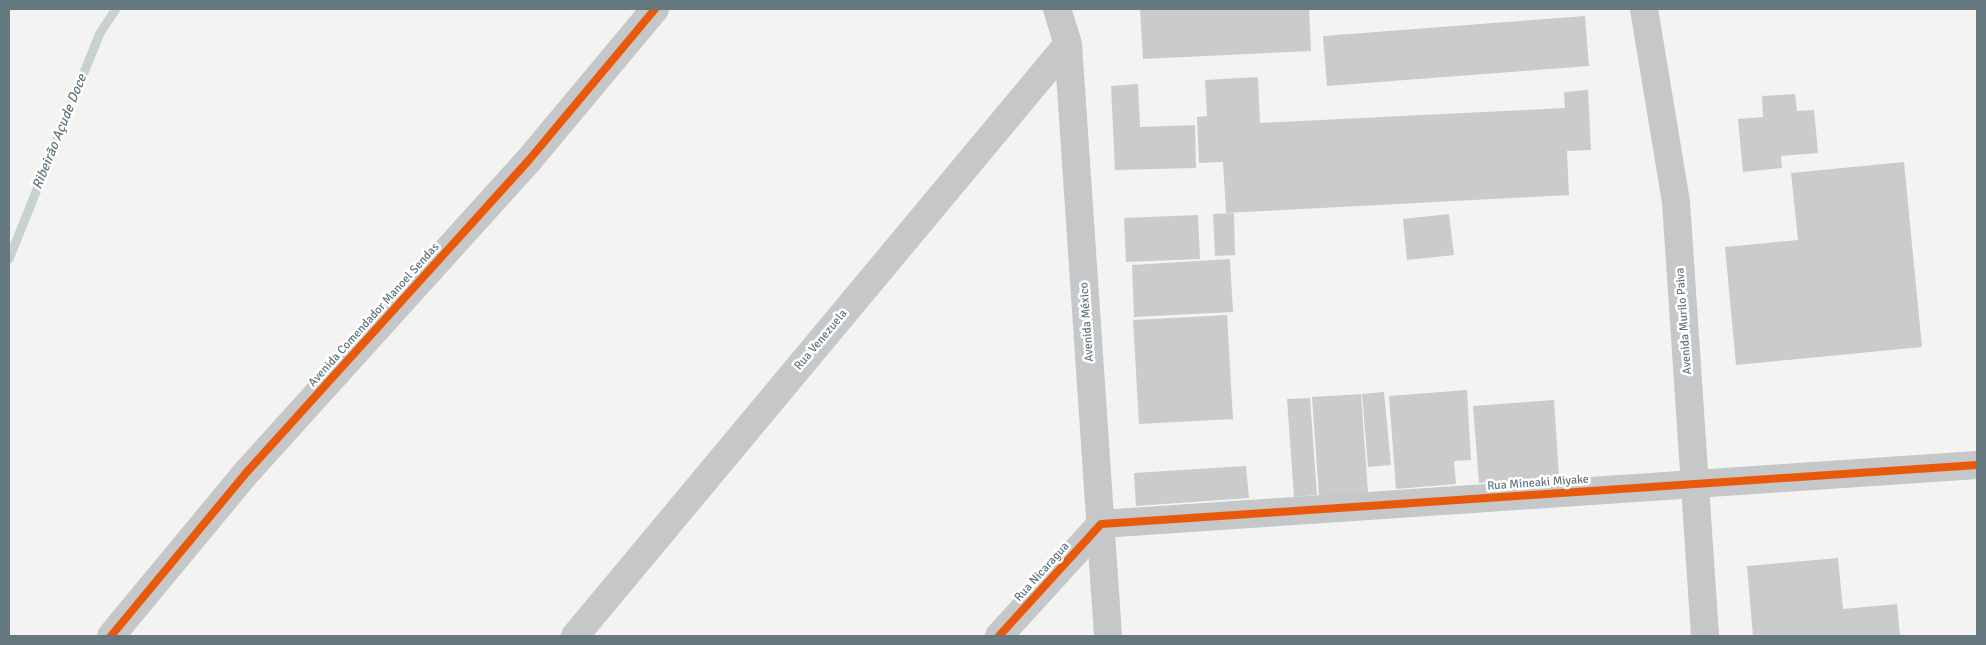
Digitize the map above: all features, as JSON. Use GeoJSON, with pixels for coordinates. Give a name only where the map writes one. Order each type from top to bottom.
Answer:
{"type":"FeatureCollection","features":[{"type":"Feature","properties":{"kind":"street","name":"Avenida Comendador Manoel Sendas"},"geometry":{"type":"LineString","coordinates":[[111,636],[246,473],[529,160],[655,9]]}},
{"type":"Feature","properties":{"kind":"street","name":"Avenida México"},"geometry":{"type":"LineString","coordinates":[[1057,9],[1068,44],[1108,636]]}},
{"type":"Feature","properties":{"kind":"street","name":"Avenida Murilo Paiva"},"geometry":{"type":"LineString","coordinates":[[1644,9],[1676,202],[1705,636]]}},
{"type":"Feature","properties":{"kind":"street","name":"Rua Venezuela"},"geometry":{"type":"LineString","coordinates":[[575,636],[1068,44]]}},
{"type":"Feature","properties":{"kind":"street","name":"Rua Mineaki Miyake"},"geometry":{"type":"LineString","coordinates":[[1101,524],[1977,464]]}},
{"type":"Feature","properties":{"kind":"street","name":"Rua Nicaragua"},"geometry":{"type":"LineString","coordinates":[[999,636],[1101,524]]}},
{"type":"Feature","properties":{"kind":"building"},"geometry":{"type":"Polygon","coordinates":[[[1140,9],[1309,9],[1311,51],[1143,59],[1140,9]]]}},
{"type":"Feature","properties":{"kind":"building"},"geometry":{"type":"Polygon","coordinates":[[[1585,16],[1589,66],[1327,86],[1323,36],[1585,16]]]}},
{"type":"Feature","properties":{"kind":"building"},"geometry":{"type":"Polygon","coordinates":[[[1258,77],[1260,123],[1565,108],[1564,92],[1588,90],[1591,150],[1567,151],[1569,195],[1226,213],[1223,162],[1199,163],[1197,117],[1207,116],[1205,80],[1258,77]]]}},
{"type":"Feature","properties":{"kind":"building"},"geometry":{"type":"Polygon","coordinates":[[[1138,84],[1140,127],[1195,125],[1196,168],[1115,170],[1111,86],[1138,84]]]}},
{"type":"Feature","properties":{"kind":"building"},"geometry":{"type":"Polygon","coordinates":[[[1795,94],[1797,111],[1814,110],[1818,153],[1781,156],[1782,168],[1743,172],[1738,119],[1763,117],[1762,96],[1795,94]]]}},
{"type":"Feature","properties":{"kind":"building"},"geometry":{"type":"Polygon","coordinates":[[[1904,162],[1922,347],[1736,365],[1725,247],[1798,240],[1791,173],[1904,162]]]}},
{"type":"Feature","properties":{"kind":"building"},"geometry":{"type":"Polygon","coordinates":[[[1234,213],[1235,255],[1215,256],[1213,214],[1234,213]]]}},
{"type":"Feature","properties":{"kind":"building"},"geometry":{"type":"Polygon","coordinates":[[[1449,214],[1454,255],[1407,260],[1403,219],[1449,214]]]}},
{"type":"Feature","properties":{"kind":"building"},"geometry":{"type":"Polygon","coordinates":[[[1198,215],[1200,259],[1126,262],[1124,218],[1198,215]]]}},
{"type":"Feature","properties":{"kind":"building"},"geometry":{"type":"Polygon","coordinates":[[[1230,259],[1233,312],[1134,317],[1132,265],[1230,259]]]}},
{"type":"Feature","properties":{"kind":"building"},"geometry":{"type":"Polygon","coordinates":[[[1227,315],[1233,419],[1139,424],[1133,320],[1227,315]]]}},
{"type":"Feature","properties":{"kind":"building"},"geometry":{"type":"Polygon","coordinates":[[[1467,390],[1471,460],[1454,461],[1456,484],[1396,489],[1389,396],[1467,390]]]}},
{"type":"Feature","properties":{"kind":"building"},"geometry":{"type":"Polygon","coordinates":[[[1384,392],[1391,465],[1368,467],[1362,394],[1384,392]]]}},
{"type":"Feature","properties":{"kind":"building"},"geometry":{"type":"Polygon","coordinates":[[[1361,394],[1368,492],[1319,496],[1312,397],[1361,394]]]}},
{"type":"Feature","properties":{"kind":"building"},"geometry":{"type":"Polygon","coordinates":[[[1310,398],[1317,495],[1294,497],[1287,399],[1310,398]]]}},
{"type":"Feature","properties":{"kind":"building"},"geometry":{"type":"Polygon","coordinates":[[[1554,400],[1559,477],[1479,483],[1473,406],[1554,400]]]}},
{"type":"Feature","properties":{"kind":"building"},"geometry":{"type":"Polygon","coordinates":[[[1246,466],[1249,498],[1136,506],[1134,473],[1246,466]]]}},
{"type":"Feature","properties":{"kind":"building"},"geometry":{"type":"Polygon","coordinates":[[[1838,558],[1843,609],[1897,604],[1900,636],[1753,636],[1747,566],[1838,558]]]}},
{"type":"Feature","properties":{"kind":"waterway","name":"Ribeirão Açude Doce"},"geometry":{"type":"LineString","coordinates":[[9,259],[100,33],[116,9]]}},
{"type":"Feature","properties":{"kind":"cycle path"},"geometry":{"type":"LineString","coordinates":[[111,636],[246,473],[529,160],[655,9]]}},
{"type":"Feature","properties":{"kind":"cycle path"},"geometry":{"type":"LineString","coordinates":[[999,636],[1101,524],[1977,465]]}}]}
